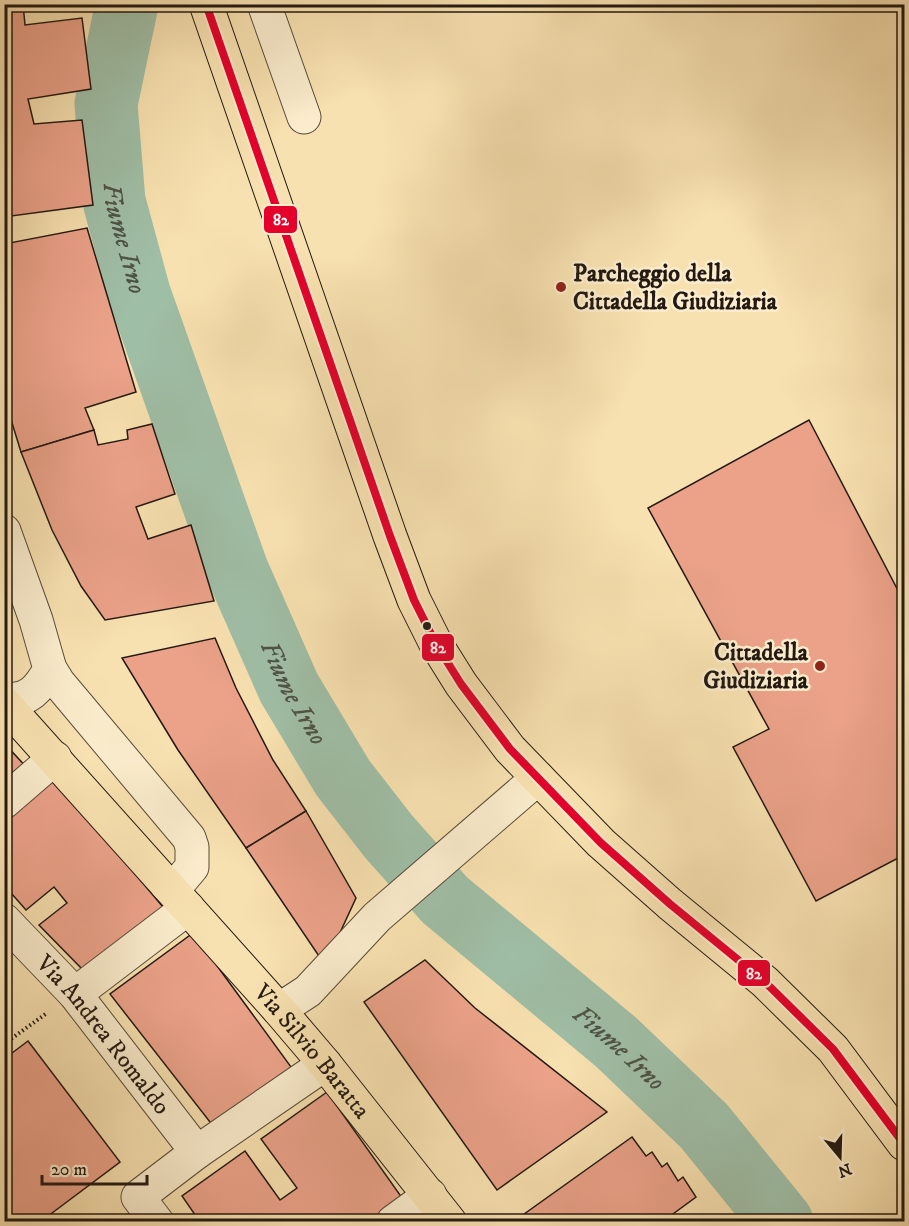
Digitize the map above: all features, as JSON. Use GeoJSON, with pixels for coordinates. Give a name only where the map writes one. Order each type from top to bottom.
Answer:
{"type":"FeatureCollection","features":[{"type":"Feature","properties":{"kind":"main road"},"geometry":{"type":"LineString","coordinates":[[206,6],[414,600],[436,644],[461,684],[510,749],[601,843],[670,904],[765,982],[834,1049],[904,1144]]}},
{"type":"Feature","properties":{"kind":"main road","name":"Via Silvio Baratta"},"geometry":{"type":"LineString","coordinates":[[4,703],[279,1010],[450,1221]]}},
{"type":"Feature","properties":{"kind":"street"},"geometry":{"type":"LineString","coordinates":[[264,4],[304,117]]}},
{"type":"Feature","properties":{"kind":"street"},"geometry":{"type":"LineString","coordinates":[[4,531],[36,620],[45,677],[30,696],[15,700],[4,698]]}},
{"type":"Feature","properties":{"kind":"street"},"geometry":{"type":"LineString","coordinates":[[45,677],[58,682],[189,838],[192,847],[192,867],[176,886],[178,897],[75,994]]}},
{"type":"Feature","properties":{"kind":"street"},"geometry":{"type":"LineString","coordinates":[[4,802],[55,758]]}},
{"type":"Feature","properties":{"kind":"street"},"geometry":{"type":"LineString","coordinates":[[279,1010],[308,992],[377,917],[538,778]]}},
{"type":"Feature","properties":{"kind":"street","name":"Via Andrea Romaldo"},"geometry":{"type":"LineString","coordinates":[[4,920],[75,994],[196,1152]]}},
{"type":"Feature","properties":{"kind":"street"},"geometry":{"type":"LineString","coordinates":[[157,1221],[138,1197],[196,1152],[325,1064]]}},
{"type":"Feature","properties":{"kind":"street"},"geometry":{"type":"LineString","coordinates":[[393,1221],[430,1195]]}},
{"type":"Feature","properties":{"kind":"path"},"geometry":{"type":"LineString","coordinates":[[4,1044],[75,994]]}},
{"type":"Feature","properties":{"kind":"building"},"geometry":{"type":"Polygon","coordinates":[[[4,4],[23,4],[25,25],[82,18],[91,89],[28,99],[34,124],[82,120],[93,205],[4,217],[4,4]]]}},
{"type":"Feature","properties":{"kind":"building"},"geometry":{"type":"Polygon","coordinates":[[[87,228],[136,392],[85,408],[94,430],[21,452],[4,397],[4,244],[87,228]]]}},
{"type":"Feature","properties":{"kind":"building","name":"Cittadella Giudiziaria"},"geometry":{"type":"Polygon","coordinates":[[[809,420],[904,602],[904,855],[816,901],[733,747],[769,729],[648,508],[809,420]]]}},
{"type":"Feature","properties":{"kind":"building"},"geometry":{"type":"Polygon","coordinates":[[[152,424],[175,494],[136,507],[148,539],[191,525],[214,601],[105,620],[81,586],[52,530],[21,452],[94,430],[98,445],[128,439],[127,430],[152,424]]]}},
{"type":"Feature","properties":{"kind":"building"},"geometry":{"type":"Polygon","coordinates":[[[215,638],[236,688],[273,760],[306,811],[246,848],[178,750],[122,658],[215,638]]]}},
{"type":"Feature","properties":{"kind":"building"},"geometry":{"type":"Polygon","coordinates":[[[4,743],[30,771],[4,793],[4,743]]]}},
{"type":"Feature","properties":{"kind":"building"},"geometry":{"type":"Polygon","coordinates":[[[51,774],[163,907],[83,970],[39,925],[67,903],[54,887],[26,910],[4,885],[4,816],[51,774]]]}},
{"type":"Feature","properties":{"kind":"building"},"geometry":{"type":"Polygon","coordinates":[[[306,811],[356,898],[325,965],[246,848],[306,811]]]}},
{"type":"Feature","properties":{"kind":"building"},"geometry":{"type":"Polygon","coordinates":[[[193,933],[294,1071],[217,1131],[110,994],[193,933]]]}},
{"type":"Feature","properties":{"kind":"building"},"geometry":{"type":"Polygon","coordinates":[[[425,960],[475,1008],[607,1112],[497,1190],[364,1002],[425,960]]]}},
{"type":"Feature","properties":{"kind":"building"},"geometry":{"type":"Polygon","coordinates":[[[28,1041],[120,1162],[40,1222],[4,1222],[4,1059],[28,1041]]]}},
{"type":"Feature","properties":{"kind":"building"},"geometry":{"type":"Polygon","coordinates":[[[327,1092],[405,1202],[378,1222],[357,1222],[355,1218],[350,1222],[200,1222],[182,1196],[245,1151],[280,1200],[297,1188],[261,1139],[327,1092]]]}},
{"type":"Feature","properties":{"kind":"building"},"geometry":{"type":"Polygon","coordinates":[[[632,1137],[646,1156],[652,1152],[662,1167],[667,1163],[678,1181],[683,1177],[696,1197],[662,1222],[647,1222],[644,1218],[638,1222],[513,1222],[632,1137]]]}},
{"type":"Feature","properties":{"kind":"waterway","name":"Fiume Irno"},"geometry":{"type":"LineString","coordinates":[[127,4],[106,104],[114,201],[139,293],[237,570],[289,688],[343,778],[389,837],[445,900],[616,1042],[704,1126],[782,1222]]}},
{"type":"Feature","properties":{"kind":"transit line","name":"82"},"geometry":{"type":"LineString","coordinates":[[206,4],[390,536],[414,600],[436,644],[461,684],[510,749],[601,843],[670,904],[765,982],[833,1049],[904,1144]]}},
{"type":"Feature","properties":{"kind":"place","name":"Parcheggio della Cittadella Giudiziaria"},"geometry":{"type":"Point","coordinates":[561,287]}},
{"type":"Feature","properties":{"kind":"place","name":"Cittadella Giudiziaria"},"geometry":{"type":"Point","coordinates":[820,666]}}]}
